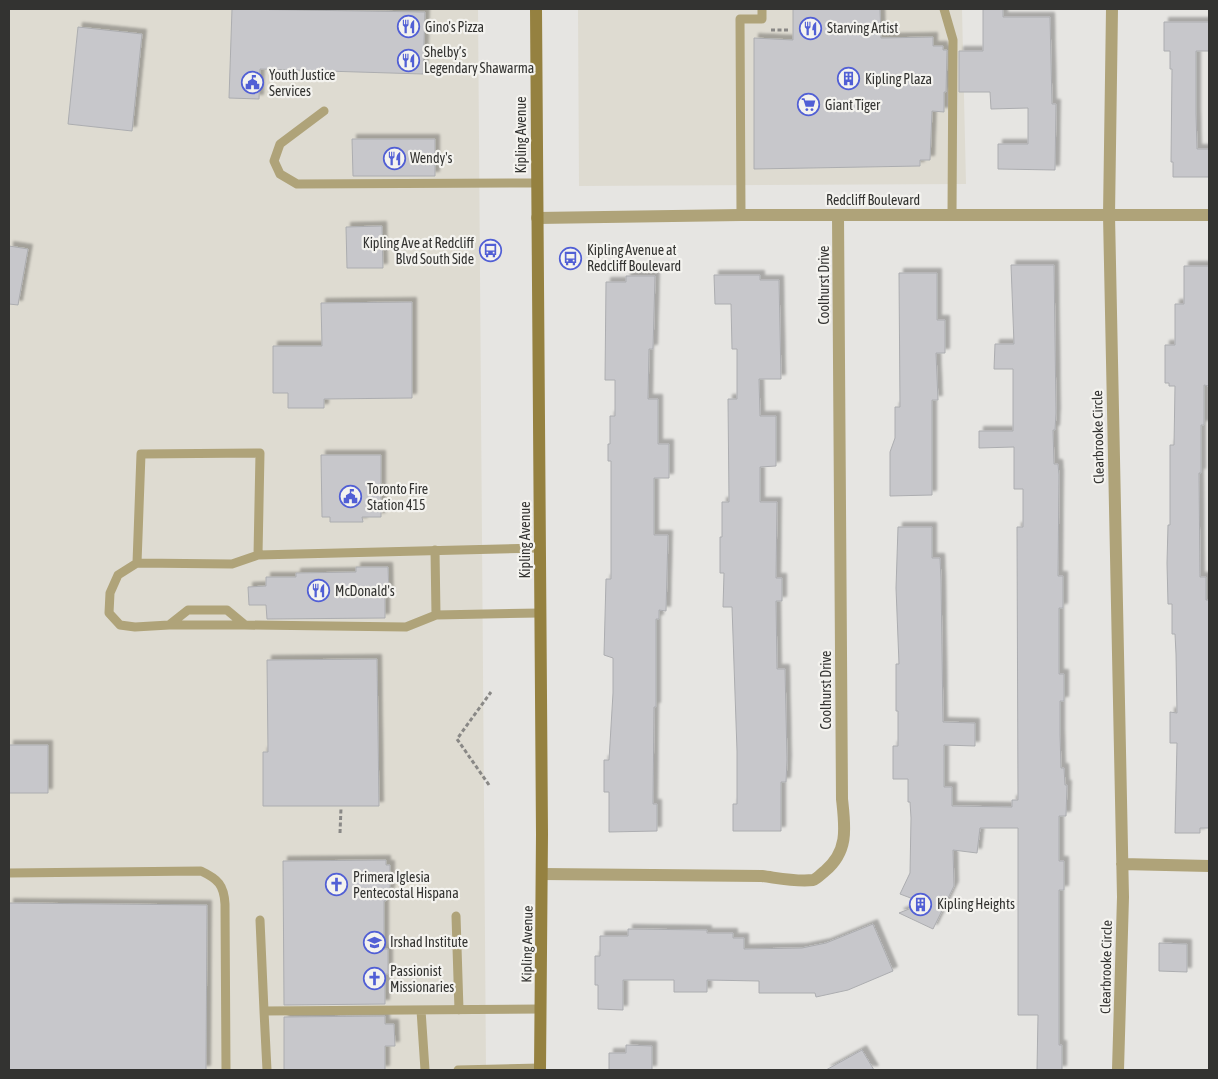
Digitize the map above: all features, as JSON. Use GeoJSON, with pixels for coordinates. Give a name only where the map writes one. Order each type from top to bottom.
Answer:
{"type":"FeatureCollection","features":[{"type":"Feature","properties":{"kind":"main road","name":"Kipling Avenue"},"geometry":{"type":"LineString","coordinates":[[536,9],[542,874],[540,1069]]}},
{"type":"Feature","properties":{"kind":"street","name":"Clearbrooke Circle"},"geometry":{"type":"LineString","coordinates":[[1112,9],[1109,215],[1122,864],[1118,1070]]}},
{"type":"Feature","properties":{"kind":"street","name":"Redcliff Boulevard"},"geometry":{"type":"LineString","coordinates":[[537,218],[741,215],[1209,216]]}},
{"type":"Feature","properties":{"kind":"street","name":"Coolhurst Drive"},"geometry":{"type":"LineString","coordinates":[[542,874],[762,876],[815,880],[832,865],[842,850],[846,834],[842,789],[838,215]]}},
{"type":"Feature","properties":{"kind":"street"},"geometry":{"type":"LineString","coordinates":[[1122,864],[1209,866]]}},
{"type":"Feature","properties":{"kind":"lane"},"geometry":{"type":"LineString","coordinates":[[741,215],[740,19],[762,19],[762,9]]}},
{"type":"Feature","properties":{"kind":"lane"},"geometry":{"type":"LineString","coordinates":[[944,9],[953,40],[952,216]]}},
{"type":"Feature","properties":{"kind":"lane"},"geometry":{"type":"LineString","coordinates":[[324,111],[280,144],[274,160],[280,174],[297,184],[537,183]]}},
{"type":"Feature","properties":{"kind":"lane"},"geometry":{"type":"LineString","coordinates":[[137,563],[141,454],[260,453],[258,555]]}},
{"type":"Feature","properties":{"kind":"lane"},"geometry":{"type":"LineString","coordinates":[[540,548],[258,555],[232,564],[137,563],[118,575],[110,593],[110,613],[120,625],[135,627],[169,625],[406,627],[436,615],[540,612]]}},
{"type":"Feature","properties":{"kind":"lane"},"geometry":{"type":"LineString","coordinates":[[435,550],[436,615]]}},
{"type":"Feature","properties":{"kind":"lane"},"geometry":{"type":"LineString","coordinates":[[169,625],[188,610],[227,610],[245,625]]}},
{"type":"Feature","properties":{"kind":"lane"},"geometry":{"type":"LineString","coordinates":[[9,873],[202,871],[216,878],[224,889],[225,904],[226,1070]]}},
{"type":"Feature","properties":{"kind":"lane"},"geometry":{"type":"LineString","coordinates":[[456,916],[459,1010]]}},
{"type":"Feature","properties":{"kind":"lane"},"geometry":{"type":"LineString","coordinates":[[260,920],[267,1070]]}},
{"type":"Feature","properties":{"kind":"lane"},"geometry":{"type":"LineString","coordinates":[[264,1011],[541,1009]]}},
{"type":"Feature","properties":{"kind":"lane"},"geometry":{"type":"LineString","coordinates":[[421,1010],[425,1070]]}},
{"type":"Feature","properties":{"kind":"lane"},"geometry":{"type":"LineString","coordinates":[[458,1070],[540,1069]]}},
{"type":"Feature","properties":{"kind":"path"},"geometry":{"type":"LineString","coordinates":[[489,785],[457,739],[491,692]]}},
{"type":"Feature","properties":{"kind":"path"},"geometry":{"type":"LineString","coordinates":[[340,833],[341,808]]}},
{"type":"Feature","properties":{"kind":"shaded area"},"geometry":{"type":"Polygon","coordinates":[[[9,9],[478,9],[486,1070],[9,1070],[9,9]]]}},
{"type":"Feature","properties":{"kind":"shaded area","name":"Kipling Plaza"},"geometry":{"type":"Polygon","coordinates":[[[578,9],[962,9],[966,184],[579,186],[578,9]]]}},
{"type":"Feature","properties":{"kind":"building"},"geometry":{"type":"Polygon","coordinates":[[[232,9],[425,12],[423,74],[260,69],[259,99],[229,98],[232,9]]]}},
{"type":"Feature","properties":{"kind":"building","name":"Kipling Plaza"},"geometry":{"type":"Polygon","coordinates":[[[793,9],[880,9],[881,38],[933,37],[933,46],[943,46],[943,50],[947,50],[944,112],[932,111],[930,160],[920,160],[920,166],[754,169],[754,38],[793,40],[793,9]]]}},
{"type":"Feature","properties":{"kind":"building"},"geometry":{"type":"Polygon","coordinates":[[[983,9],[1003,9],[1003,17],[1050,17],[1052,104],[1056,104],[1055,170],[998,169],[998,144],[1028,144],[1028,108],[991,109],[990,92],[959,92],[959,51],[983,51],[983,9]]]}},
{"type":"Feature","properties":{"kind":"building"},"geometry":{"type":"Polygon","coordinates":[[[1164,22],[1209,22],[1209,51],[1196,51],[1196,113],[1197,149],[1209,149],[1209,177],[1173,177],[1173,162],[1171,162],[1172,69],[1170,69],[1170,51],[1164,51],[1164,22]]]}},
{"type":"Feature","properties":{"kind":"building"},"geometry":{"type":"Polygon","coordinates":[[[78,27],[142,34],[132,131],[68,124],[78,27]]]}},
{"type":"Feature","properties":{"kind":"building","name":"Wendy's"},"geometry":{"type":"Polygon","coordinates":[[[352,139],[435,139],[435,176],[353,176],[352,139]]]}},
{"type":"Feature","properties":{"kind":"building"},"geometry":{"type":"Polygon","coordinates":[[[382,226],[383,268],[347,268],[346,227],[382,226]]]}},
{"type":"Feature","properties":{"kind":"building"},"geometry":{"type":"Polygon","coordinates":[[[9,246],[28,249],[18,305],[9,304],[9,246]]]}},
{"type":"Feature","properties":{"kind":"building"},"geometry":{"type":"Polygon","coordinates":[[[1011,265],[1054,265],[1056,413],[1055,430],[1053,430],[1054,464],[1058,464],[1059,475],[1058,576],[1063,576],[1063,608],[1059,608],[1059,674],[1064,674],[1064,701],[1060,701],[1060,734],[1061,768],[1064,768],[1065,785],[1067,785],[1066,816],[1059,816],[1059,861],[1064,861],[1064,890],[1059,890],[1059,1045],[1062,1045],[1062,1070],[1037,1070],[1038,1015],[1018,1015],[1018,828],[980,828],[977,853],[953,850],[954,886],[933,929],[899,913],[924,903],[900,894],[910,873],[911,818],[910,802],[908,802],[908,779],[893,779],[893,746],[898,746],[896,664],[899,664],[896,588],[898,527],[932,527],[932,558],[940,558],[943,722],[975,723],[975,746],[944,745],[944,787],[952,787],[952,806],[1012,807],[1012,800],[1018,800],[1017,527],[1023,527],[1023,489],[1014,489],[1014,447],[979,448],[979,431],[1013,431],[1013,369],[994,369],[995,344],[1014,344],[1011,265]]]}},
{"type":"Feature","properties":{"kind":"building"},"geometry":{"type":"Polygon","coordinates":[[[1184,266],[1209,266],[1209,386],[1204,385],[1204,425],[1201,425],[1201,473],[1199,473],[1200,577],[1206,577],[1206,600],[1209,600],[1209,828],[1200,828],[1200,833],[1175,833],[1177,743],[1170,743],[1170,712],[1177,713],[1175,634],[1172,634],[1172,604],[1168,604],[1167,563],[1168,525],[1170,525],[1170,445],[1174,445],[1175,386],[1169,386],[1169,383],[1165,383],[1165,345],[1175,345],[1175,304],[1184,304],[1184,266]]]}},
{"type":"Feature","properties":{"kind":"building"},"geometry":{"type":"Polygon","coordinates":[[[899,273],[937,273],[937,320],[945,320],[945,353],[936,353],[938,400],[932,400],[932,495],[890,496],[890,452],[895,438],[895,407],[900,407],[899,273]]]}},
{"type":"Feature","properties":{"kind":"building"},"geometry":{"type":"Polygon","coordinates":[[[714,275],[760,275],[760,280],[779,280],[781,379],[759,379],[760,416],[776,416],[776,466],[760,467],[760,502],[777,502],[776,578],[782,578],[782,601],[776,601],[777,669],[785,669],[787,760],[786,782],[781,782],[781,831],[733,831],[733,804],[737,804],[737,751],[732,607],[723,607],[724,573],[720,573],[720,537],[722,537],[722,502],[729,502],[728,399],[737,399],[737,349],[732,349],[731,304],[715,304],[714,275]]]}},
{"type":"Feature","properties":{"kind":"building"},"geometry":{"type":"Polygon","coordinates":[[[626,276],[655,276],[653,349],[649,349],[648,399],[658,399],[658,444],[669,444],[669,478],[654,478],[654,535],[668,535],[666,611],[659,610],[659,619],[656,619],[653,804],[657,804],[657,831],[609,832],[609,792],[604,792],[604,760],[609,760],[613,658],[604,655],[606,579],[611,579],[611,461],[608,461],[608,444],[610,444],[610,416],[615,416],[615,380],[605,380],[606,282],[626,282],[626,276]]]}},
{"type":"Feature","properties":{"kind":"building"},"geometry":{"type":"Polygon","coordinates":[[[412,302],[412,398],[324,399],[324,408],[288,408],[288,393],[273,393],[273,346],[322,346],[321,303],[412,302]]]}},
{"type":"Feature","properties":{"kind":"building","name":"Toronto Fire Station 415"},"geometry":{"type":"Polygon","coordinates":[[[321,455],[381,455],[381,517],[362,517],[363,522],[330,522],[330,517],[322,517],[321,455]]]}},
{"type":"Feature","properties":{"kind":"building","name":"McDonald's"},"geometry":{"type":"Polygon","coordinates":[[[356,567],[388,567],[389,596],[385,596],[385,618],[267,619],[266,605],[249,605],[248,587],[266,586],[266,577],[296,577],[296,573],[356,572],[356,567]]]}},
{"type":"Feature","properties":{"kind":"building"},"geometry":{"type":"Polygon","coordinates":[[[377,659],[379,806],[263,806],[263,752],[268,752],[267,660],[377,659]]]}},
{"type":"Feature","properties":{"kind":"building"},"geometry":{"type":"Polygon","coordinates":[[[9,745],[48,745],[48,793],[9,793],[9,745]]]}},
{"type":"Feature","properties":{"kind":"building"},"geometry":{"type":"Polygon","coordinates":[[[386,860],[386,865],[390,865],[390,892],[386,893],[386,901],[384,901],[384,949],[388,949],[388,974],[385,974],[385,1004],[284,1005],[283,861],[386,860]]]}},
{"type":"Feature","properties":{"kind":"building"},"geometry":{"type":"Polygon","coordinates":[[[9,903],[207,905],[206,1070],[9,1070],[9,903]]]}},
{"type":"Feature","properties":{"kind":"building"},"geometry":{"type":"Polygon","coordinates":[[[873,924],[893,971],[848,990],[816,997],[815,993],[759,993],[759,981],[707,980],[707,992],[674,992],[674,980],[623,980],[623,1010],[598,1009],[598,985],[595,985],[595,956],[600,956],[600,936],[628,936],[628,929],[707,930],[707,933],[733,933],[733,938],[744,938],[744,949],[802,948],[826,943],[873,924]]]}},
{"type":"Feature","properties":{"kind":"building"},"geometry":{"type":"Polygon","coordinates":[[[1159,943],[1187,944],[1187,972],[1159,971],[1159,943]]]}},
{"type":"Feature","properties":{"kind":"building"},"geometry":{"type":"Polygon","coordinates":[[[385,1016],[385,1024],[394,1024],[395,1046],[385,1046],[385,1070],[284,1070],[284,1017],[385,1016]]]}},
{"type":"Feature","properties":{"kind":"building"},"geometry":{"type":"Polygon","coordinates":[[[626,1045],[652,1046],[652,1070],[609,1070],[609,1053],[626,1053],[626,1045]]]}},
{"type":"Feature","properties":{"kind":"building"},"geometry":{"type":"Polygon","coordinates":[[[862,1050],[874,1070],[826,1070],[862,1050]]]}},
{"type":"Feature","properties":{"kind":"place","name":"Gino's Pizza"},"geometry":{"type":"Point","coordinates":[409,27]}},
{"type":"Feature","properties":{"kind":"place","name":"Starving Artist"},"geometry":{"type":"Point","coordinates":[811,28]}},
{"type":"Feature","properties":{"kind":"place","name":"Shelby’s Legendary Shawarma"},"geometry":{"type":"Point","coordinates":[408,60]}},
{"type":"Feature","properties":{"kind":"place","name":"Kipling Plaza"},"geometry":{"type":"Point","coordinates":[849,79]}},
{"type":"Feature","properties":{"kind":"place","name":"Youth Justice Services"},"geometry":{"type":"Point","coordinates":[253,83]}},
{"type":"Feature","properties":{"kind":"place","name":"Giant Tiger"},"geometry":{"type":"Point","coordinates":[809,105]}},
{"type":"Feature","properties":{"kind":"place","name":"Wendy's"},"geometry":{"type":"Point","coordinates":[394,158]}},
{"type":"Feature","properties":{"kind":"place","name":"Kipling Ave at Redcliff Blvd South Side"},"geometry":{"type":"Point","coordinates":[490,251]}},
{"type":"Feature","properties":{"kind":"place","name":"Kipling Avenue at Redcliff Boulevard"},"geometry":{"type":"Point","coordinates":[571,258]}},
{"type":"Feature","properties":{"kind":"place","name":"Toronto Fire Station 415"},"geometry":{"type":"Point","coordinates":[351,497]}},
{"type":"Feature","properties":{"kind":"place","name":"McDonald's"},"geometry":{"type":"Point","coordinates":[319,591]}},
{"type":"Feature","properties":{"kind":"place","name":"Primera Iglesia Pentecostal Hispana"},"geometry":{"type":"Point","coordinates":[337,885]}},
{"type":"Feature","properties":{"kind":"place","name":"Kipling Heights"},"geometry":{"type":"Point","coordinates":[921,904]}},
{"type":"Feature","properties":{"kind":"place","name":"Irshad Institute"},"geometry":{"type":"Point","coordinates":[374,942]}},
{"type":"Feature","properties":{"kind":"place","name":"Passionist Missionaries"},"geometry":{"type":"Point","coordinates":[374,979]}}]}
